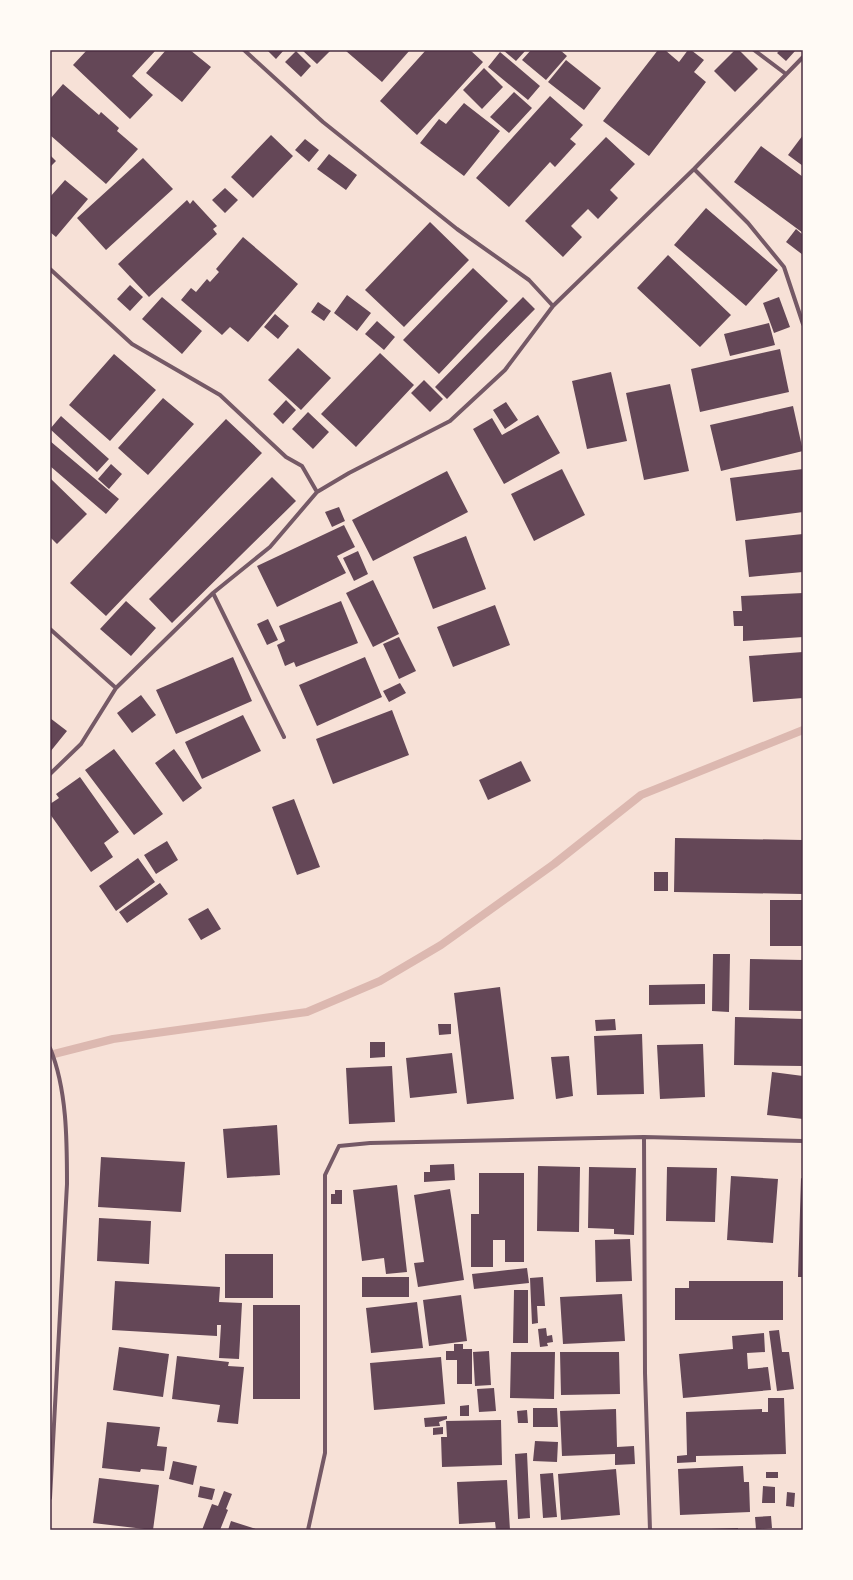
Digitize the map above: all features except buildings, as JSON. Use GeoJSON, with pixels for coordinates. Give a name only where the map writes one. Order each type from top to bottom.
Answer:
{"type":"FeatureCollection","features":[{"type":"Feature","properties":{"kind":"street"},"geometry":{"type":"LineString","coordinates":[[244,50],[323,122],[457,229],[529,280],[553,306]]}},
{"type":"Feature","properties":{"kind":"street"},"geometry":{"type":"LineString","coordinates":[[754,50],[786,74]]}},
{"type":"Feature","properties":{"kind":"street"},"geometry":{"type":"LineString","coordinates":[[50,774],[81,744],[116,688],[213,593],[270,547],[318,492],[349,473],[450,421],[505,370],[553,306],[694,169],[803,57]]}},
{"type":"Feature","properties":{"kind":"street"},"geometry":{"type":"LineString","coordinates":[[694,169],[748,223],[784,267],[803,324]]}},
{"type":"Feature","properties":{"kind":"street"},"geometry":{"type":"LineString","coordinates":[[50,269],[132,344],[220,396],[286,456],[302,466],[318,492]]}},
{"type":"Feature","properties":{"kind":"street"},"geometry":{"type":"LineString","coordinates":[[213,593],[284,737]]}},
{"type":"Feature","properties":{"kind":"street"},"geometry":{"type":"LineString","coordinates":[[50,629],[116,688]]}},
{"type":"Feature","properties":{"kind":"street"},"geometry":{"type":"LineString","coordinates":[[50,1048],[56,1063],[67,1133],[67,1184],[50,1498]]}},
{"type":"Feature","properties":{"kind":"street"},"geometry":{"type":"LineString","coordinates":[[308,1530],[325,1452],[325,1175],[339,1146],[370,1143],[644,1137],[803,1141]]}},
{"type":"Feature","properties":{"kind":"street"},"geometry":{"type":"LineString","coordinates":[[644,1137],[645,1373],[650,1530]]}},
{"type":"Feature","properties":{"kind":"waterway"},"geometry":{"type":"LineString","coordinates":[[50,1055],[113,1039],[307,1012],[380,981],[441,945],[554,864],[641,795],[803,730]]}}]}
